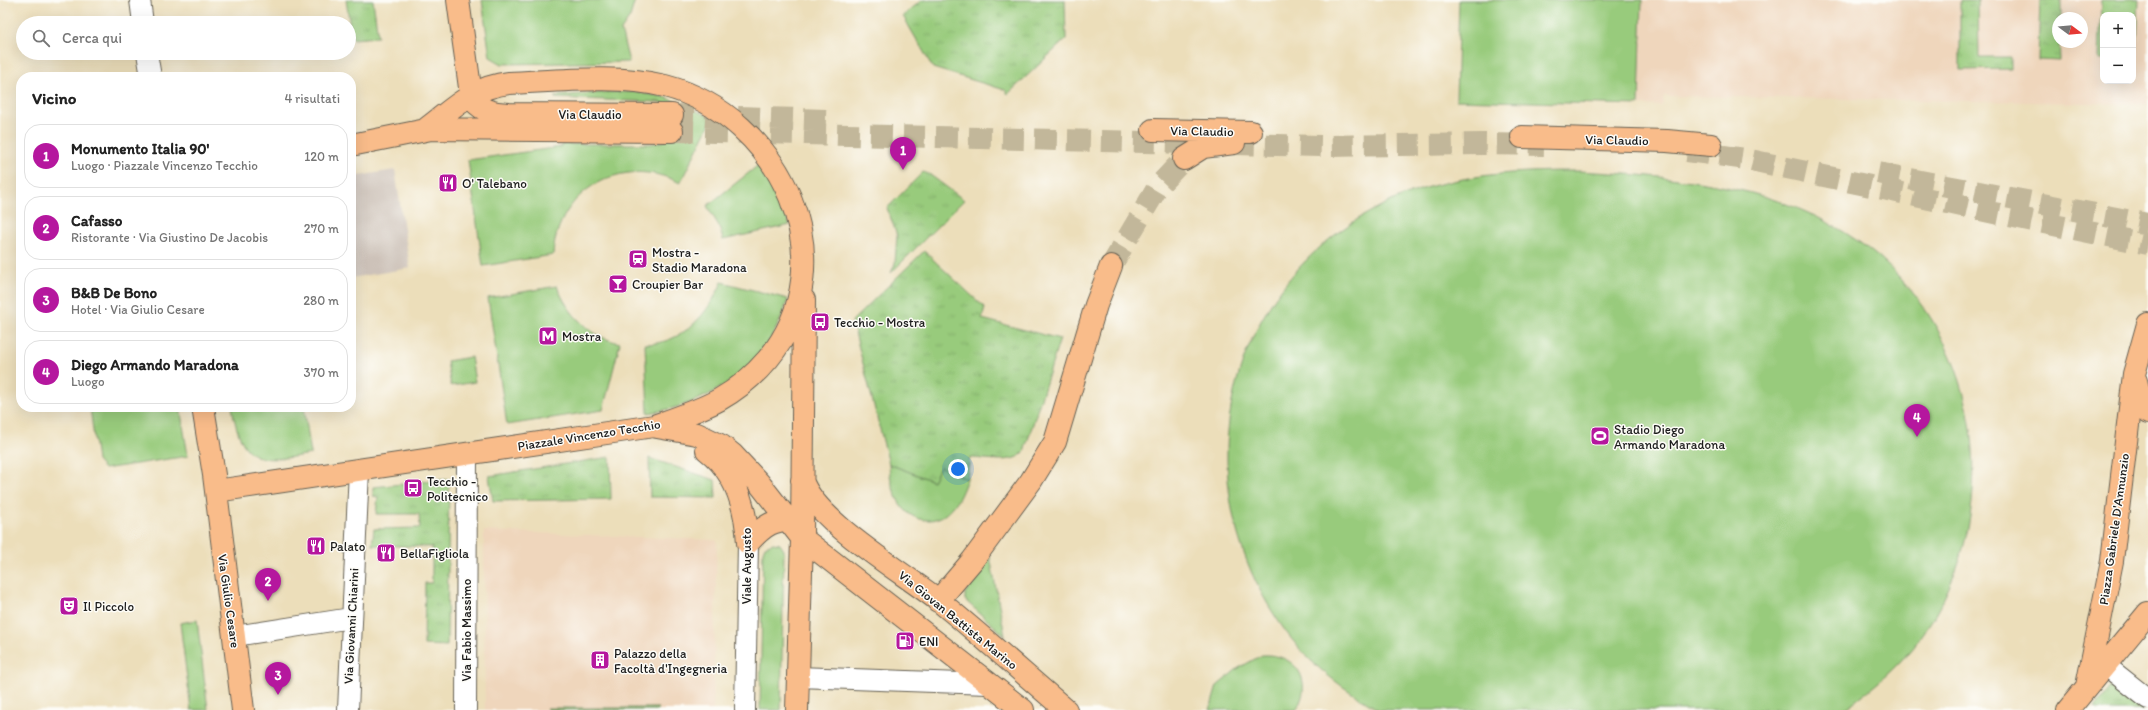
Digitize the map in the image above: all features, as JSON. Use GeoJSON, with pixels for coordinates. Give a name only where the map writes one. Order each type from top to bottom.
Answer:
{"type":"FeatureCollection","features":[{"type":"Feature","properties":{"kind":"main road"},"geometry":{"type":"LineString","coordinates":[[458,0],[471,95],[475,102],[482,108],[497,113],[509,123]]}},
{"type":"Feature","properties":{"kind":"main road"},"geometry":{"type":"LineString","coordinates":[[467,61],[483,78],[494,82],[509,83]]}},
{"type":"Feature","properties":{"kind":"main road"},"geometry":{"type":"LineString","coordinates":[[426,129],[449,107],[456,97],[464,80],[467,61]]}},
{"type":"Feature","properties":{"kind":"main road","name":"Piazzale Vincenzo Tecchio"},"geometry":{"type":"LineString","coordinates":[[216,491],[467,454],[664,428],[723,400],[759,369],[776,347],[792,317],[802,288],[804,271],[798,219],[794,206],[779,174],[756,143],[734,122],[715,108],[666,86],[634,81],[509,83],[490,85],[471,95],[426,129]]}},
{"type":"Feature","properties":{"kind":"main road","name":"Piazzale Vincenzo Tecchio"},"geometry":{"type":"LineString","coordinates":[[356,144],[426,129],[509,123]]}},
{"type":"Feature","properties":{"kind":"main road","name":"Via Claudio"},"geometry":{"type":"LineString","coordinates":[[509,123],[672,123]]}},
{"type":"Feature","properties":{"kind":"main road","name":"Via Claudio"},"geometry":{"type":"LineString","coordinates":[[1153,130],[1242,137],[1203,147],[1184,159]]}},
{"type":"Feature","properties":{"kind":"main road","name":"Via Claudio"},"geometry":{"type":"LineString","coordinates":[[1522,137],[1667,141],[1711,145]]}},
{"type":"Feature","properties":{"kind":"main road"},"geometry":{"type":"LineString","coordinates":[[938,601],[972,561],[1029,485],[1055,442],[1096,305],[1111,266]]}},
{"type":"Feature","properties":{"kind":"main road"},"geometry":{"type":"LineString","coordinates":[[797,710],[801,585],[797,526],[801,477],[804,271]]}},
{"type":"Feature","properties":{"kind":"main road","name":"Piazza Gabriele D'Annunzio"},"geometry":{"type":"LineString","coordinates":[[2086,686],[2112,561],[2134,374],[2148,324]]}},
{"type":"Feature","properties":{"kind":"main road"},"geometry":{"type":"LineString","coordinates":[[2134,374],[2141,401],[2148,413]]}},
{"type":"Feature","properties":{"kind":"main road"},"geometry":{"type":"LineString","coordinates":[[204,412],[216,491]]}},
{"type":"Feature","properties":{"kind":"main road"},"geometry":{"type":"LineString","coordinates":[[664,428],[705,436],[722,446],[732,454],[831,561],[1023,710]]}},
{"type":"Feature","properties":{"kind":"main road","name":"Viale Augusto"},"geometry":{"type":"LineString","coordinates":[[664,428],[702,446],[724,466],[733,481],[742,503],[748,543]]}},
{"type":"Feature","properties":{"kind":"main road"},"geometry":{"type":"LineString","coordinates":[[759,484],[785,489],[796,484],[801,477]]}},
{"type":"Feature","properties":{"kind":"main road","name":"Via Giovan Battista Marino"},"geometry":{"type":"LineString","coordinates":[[801,477],[810,497],[848,533],[938,601],[1066,710]]}},
{"type":"Feature","properties":{"kind":"main road","name":"Via Giulio Cesare"},"geometry":{"type":"LineString","coordinates":[[216,491],[243,710]]}},
{"type":"Feature","properties":{"kind":"main road","name":"Via Giovan Battista Marino"},"geometry":{"type":"LineString","coordinates":[[748,543],[770,523],[797,526],[822,524],[848,533]]}},
{"type":"Feature","properties":{"kind":"main road"},"geometry":{"type":"LineString","coordinates":[[801,585],[807,571],[815,563],[824,560],[831,561]]}},
{"type":"Feature","properties":{"kind":"main road"},"geometry":{"type":"LineString","coordinates":[[2073,708],[2086,686],[2148,613]]}},
{"type":"Feature","properties":{"kind":"street"},"geometry":{"type":"LineString","coordinates":[[140,0],[142,16]]}},
{"type":"Feature","properties":{"kind":"street"},"geometry":{"type":"LineString","coordinates":[[149,60],[150,72]]}},
{"type":"Feature","properties":{"kind":"street","name":"Via Fabio Massimo"},"geometry":{"type":"LineString","coordinates":[[466,710],[467,454]]}},
{"type":"Feature","properties":{"kind":"street","name":"Via Giovanni Chiarini"},"geometry":{"type":"LineString","coordinates":[[348,710],[351,618],[359,470]]}},
{"type":"Feature","properties":{"kind":"street","name":"Viale Augusto"},"geometry":{"type":"LineString","coordinates":[[744,710],[748,543]]}},
{"type":"Feature","properties":{"kind":"street"},"geometry":{"type":"LineString","coordinates":[[235,636],[351,618]]}},
{"type":"Feature","properties":{"kind":"street"},"geometry":{"type":"LineString","coordinates":[[2105,664],[2148,699]]}},
{"type":"Feature","properties":{"kind":"street"},"geometry":{"type":"LineString","coordinates":[[798,677],[988,684]]}},
{"type":"Feature","properties":{"kind":"shaded area"},"geometry":{"type":"Polygon","coordinates":[[[1642,0],[2148,0],[2148,104],[1664,96],[1662,106],[1639,105],[1642,0]]]}},
{"type":"Feature","properties":{"kind":"shaded area"},"geometry":{"type":"Polygon","coordinates":[[[395,170],[410,268],[356,277],[356,176],[395,170]]]}},
{"type":"Feature","properties":{"kind":"shaded area","name":"Palazzo della Facoltà d'Ingegneria"},"geometry":{"type":"Polygon","coordinates":[[[484,531],[717,540],[713,710],[485,710],[484,531]]]}},
{"type":"Feature","properties":{"kind":"green space"},"geometry":{"type":"Polygon","coordinates":[[[346,0],[373,0],[378,37],[356,39],[356,16],[348,16],[346,0]]]}},
{"type":"Feature","properties":{"kind":"green space"},"geometry":{"type":"Polygon","coordinates":[[[482,0],[635,0],[630,17],[621,30],[629,62],[502,64],[490,57],[482,0]]]}},
{"type":"Feature","properties":{"kind":"green space"},"geometry":{"type":"Polygon","coordinates":[[[922,0],[1065,0],[1066,39],[1008,94],[1005,90],[933,68],[903,16],[922,0]]]}},
{"type":"Feature","properties":{"kind":"green space"},"geometry":{"type":"Polygon","coordinates":[[[1459,0],[1642,0],[1639,105],[1456,100],[1459,0]]]}},
{"type":"Feature","properties":{"kind":"green space"},"geometry":{"type":"Polygon","coordinates":[[[1960,0],[1978,0],[1979,57],[2011,57],[2011,69],[1960,70],[1960,0]]]}},
{"type":"Feature","properties":{"kind":"green space"},"geometry":{"type":"Polygon","coordinates":[[[2040,0],[2061,0],[2061,12],[2052,12],[2052,48],[2059,48],[2060,61],[2038,60],[2040,0]]]}},
{"type":"Feature","properties":{"kind":"green space"},"geometry":{"type":"Polygon","coordinates":[[[2101,0],[2139,0],[2136,62],[2136,12],[2101,12],[2101,0]]]}},
{"type":"Feature","properties":{"kind":"green space"},"geometry":{"type":"Polygon","coordinates":[[[2100,30],[2100,60],[2099,60],[2100,30]]]}},
{"type":"Feature","properties":{"kind":"green space"},"geometry":{"type":"Polygon","coordinates":[[[609,92],[634,92],[665,97],[713,118],[680,183],[658,175],[637,172],[616,175],[597,183],[580,196],[567,212],[557,232],[553,255],[483,266],[468,160],[561,147],[562,144],[651,144],[665,141],[666,105],[659,102],[555,98],[555,96],[609,92]]]}},
{"type":"Feature","properties":{"kind":"green space"},"geometry":{"type":"Polygon","coordinates":[[[761,163],[770,176],[790,225],[723,240],[719,226],[707,206],[761,163]]]}},
{"type":"Feature","properties":{"kind":"green space","name":"Stadio Diego Armando Maradona"},"geometry":{"type":"Polygon","coordinates":[[[1578,171],[1647,176],[1716,185],[1750,192],[1782,202],[1814,216],[1844,232],[1889,267],[1925,309],[1951,356],[1967,408],[1974,461],[1970,516],[1956,569],[1932,620],[1914,646],[1892,670],[1869,691],[1843,710],[1379,710],[1343,687],[1309,659],[1290,637],[1256,583],[1235,525],[1227,465],[1231,405],[1248,348],[1277,296],[1317,250],[1370,212],[1395,200],[1420,190],[1471,178],[1524,172],[1578,171]]]}},
{"type":"Feature","properties":{"kind":"green space"},"geometry":{"type":"Polygon","coordinates":[[[923,172],[929,174],[964,200],[891,273],[895,263],[897,235],[887,208],[923,172]]]}},
{"type":"Feature","properties":{"kind":"green space"},"geometry":{"type":"Polygon","coordinates":[[[924,251],[985,308],[982,319],[1060,339],[1024,452],[1019,456],[1006,460],[970,458],[967,479],[940,467],[933,481],[889,464],[852,321],[924,251]]]}},
{"type":"Feature","properties":{"kind":"green space"},"geometry":{"type":"Polygon","coordinates":[[[722,282],[788,299],[779,322],[767,343],[753,362],[736,377],[695,401],[648,413],[645,344],[659,343],[671,339],[692,325],[702,316],[722,282]]]}},
{"type":"Feature","properties":{"kind":"green space"},"geometry":{"type":"Polygon","coordinates":[[[557,286],[567,306],[581,323],[599,336],[620,343],[603,410],[507,425],[488,298],[557,286]]]}},
{"type":"Feature","properties":{"kind":"green space"},"geometry":{"type":"Polygon","coordinates":[[[471,357],[475,382],[451,386],[447,361],[471,357]]]}},
{"type":"Feature","properties":{"kind":"green space"},"geometry":{"type":"Polygon","coordinates":[[[91,412],[181,412],[188,456],[104,469],[97,461],[91,412]]]}},
{"type":"Feature","properties":{"kind":"green space"},"geometry":{"type":"Polygon","coordinates":[[[233,412],[305,412],[311,454],[278,459],[256,456],[248,450],[241,440],[233,412]]]}},
{"type":"Feature","properties":{"kind":"green space"},"geometry":{"type":"Polygon","coordinates":[[[610,457],[611,499],[493,501],[489,476],[610,457]]]}},
{"type":"Feature","properties":{"kind":"green space"},"geometry":{"type":"Polygon","coordinates":[[[649,458],[715,480],[716,498],[650,497],[649,458]]]}},
{"type":"Feature","properties":{"kind":"green space"},"geometry":{"type":"Polygon","coordinates":[[[889,464],[933,481],[940,467],[967,479],[956,502],[946,514],[933,520],[920,519],[911,515],[904,509],[899,501],[892,483],[889,464]]]}},
{"type":"Feature","properties":{"kind":"green space"},"geometry":{"type":"Polygon","coordinates":[[[449,479],[447,646],[424,645],[425,583],[432,583],[432,547],[372,545],[374,529],[420,528],[419,514],[376,514],[378,497],[373,496],[373,487],[449,479]]]}},
{"type":"Feature","properties":{"kind":"green space"},"geometry":{"type":"Polygon","coordinates":[[[773,543],[780,544],[784,550],[781,710],[760,710],[763,551],[765,546],[773,543]]]}},
{"type":"Feature","properties":{"kind":"green space"},"geometry":{"type":"Polygon","coordinates":[[[990,557],[1005,636],[965,600],[965,593],[990,557]]]}},
{"type":"Feature","properties":{"kind":"green space"},"geometry":{"type":"Polygon","coordinates":[[[197,620],[208,710],[191,710],[180,623],[197,620]]]}},
{"type":"Feature","properties":{"kind":"green space"},"geometry":{"type":"Polygon","coordinates":[[[1262,655],[1284,659],[1298,670],[1302,679],[1303,688],[1301,699],[1296,710],[1210,710],[1217,686],[1237,669],[1262,655]]]}},
{"type":"Feature","properties":{"kind":"green space"},"geometry":{"type":"Polygon","coordinates":[[[2111,687],[2143,710],[2097,710],[2095,708],[2111,687]]]}},
{"type":"Feature","properties":{"kind":"green space"},"geometry":{"type":"Polygon","coordinates":[[[547,708],[658,708],[658,710],[547,710],[547,708]]]}},
{"type":"Feature","properties":{"kind":"tunnel"},"geometry":{"type":"LineString","coordinates":[[672,115],[830,120]]}},
{"type":"Feature","properties":{"kind":"tunnel"},"geometry":{"type":"LineString","coordinates":[[672,131],[1322,146],[1483,144],[1544,145]]}},
{"type":"Feature","properties":{"kind":"tunnel"},"geometry":{"type":"LineString","coordinates":[[1687,151],[1746,159],[1994,213],[2148,244]]}},
{"type":"Feature","properties":{"kind":"tunnel"},"geometry":{"type":"LineString","coordinates":[[1111,266],[1159,185],[1184,159]]}},
{"type":"Feature","properties":{"kind":"tunnel"},"geometry":{"type":"LineString","coordinates":[[1878,173],[2148,224]]}},
{"type":"Feature","properties":{"kind":"place","name":"Monumento Italia 90'"},"geometry":{"type":"Point","coordinates":[903,170]}},
{"type":"Feature","properties":{"kind":"place","name":"O' Talebano"},"geometry":{"type":"Point","coordinates":[448,183]}},
{"type":"Feature","properties":{"kind":"place","name":"Mostra - Stadio Maradona"},"geometry":{"type":"Point","coordinates":[638,259]}},
{"type":"Feature","properties":{"kind":"place","name":"Croupier Bar"},"geometry":{"type":"Point","coordinates":[618,284]}},
{"type":"Feature","properties":{"kind":"place","name":"Tecchio - Mostra"},"geometry":{"type":"Point","coordinates":[820,322]}},
{"type":"Feature","properties":{"kind":"place","name":"Mostra"},"geometry":{"type":"Point","coordinates":[548,336]}},
{"type":"Feature","properties":{"kind":"place","name":"Stadio Diego Armando Maradona"},"geometry":{"type":"Point","coordinates":[1600,436]}},
{"type":"Feature","properties":{"kind":"place","name":"Diego Armando Maradona"},"geometry":{"type":"Point","coordinates":[1917,437]}},
{"type":"Feature","properties":{"kind":"place","name":"Tecchio - Politecnico"},"geometry":{"type":"Point","coordinates":[413,488]}},
{"type":"Feature","properties":{"kind":"place","name":"Palato"},"geometry":{"type":"Point","coordinates":[316,546]}},
{"type":"Feature","properties":{"kind":"place","name":"BellaFigliola"},"geometry":{"type":"Point","coordinates":[386,553]}},
{"type":"Feature","properties":{"kind":"place","name":"Cafasso"},"geometry":{"type":"Point","coordinates":[268,601]}},
{"type":"Feature","properties":{"kind":"place","name":"Il Piccolo"},"geometry":{"type":"Point","coordinates":[69,606]}},
{"type":"Feature","properties":{"kind":"place","name":"ENI"},"geometry":{"type":"Point","coordinates":[905,641]}},
{"type":"Feature","properties":{"kind":"place","name":"Palazzo della Facoltà d'Ingegneria"},"geometry":{"type":"Point","coordinates":[600,660]}},
{"type":"Feature","properties":{"kind":"place","name":"B&B De Bono"},"geometry":{"type":"Point","coordinates":[278,695]}}]}
